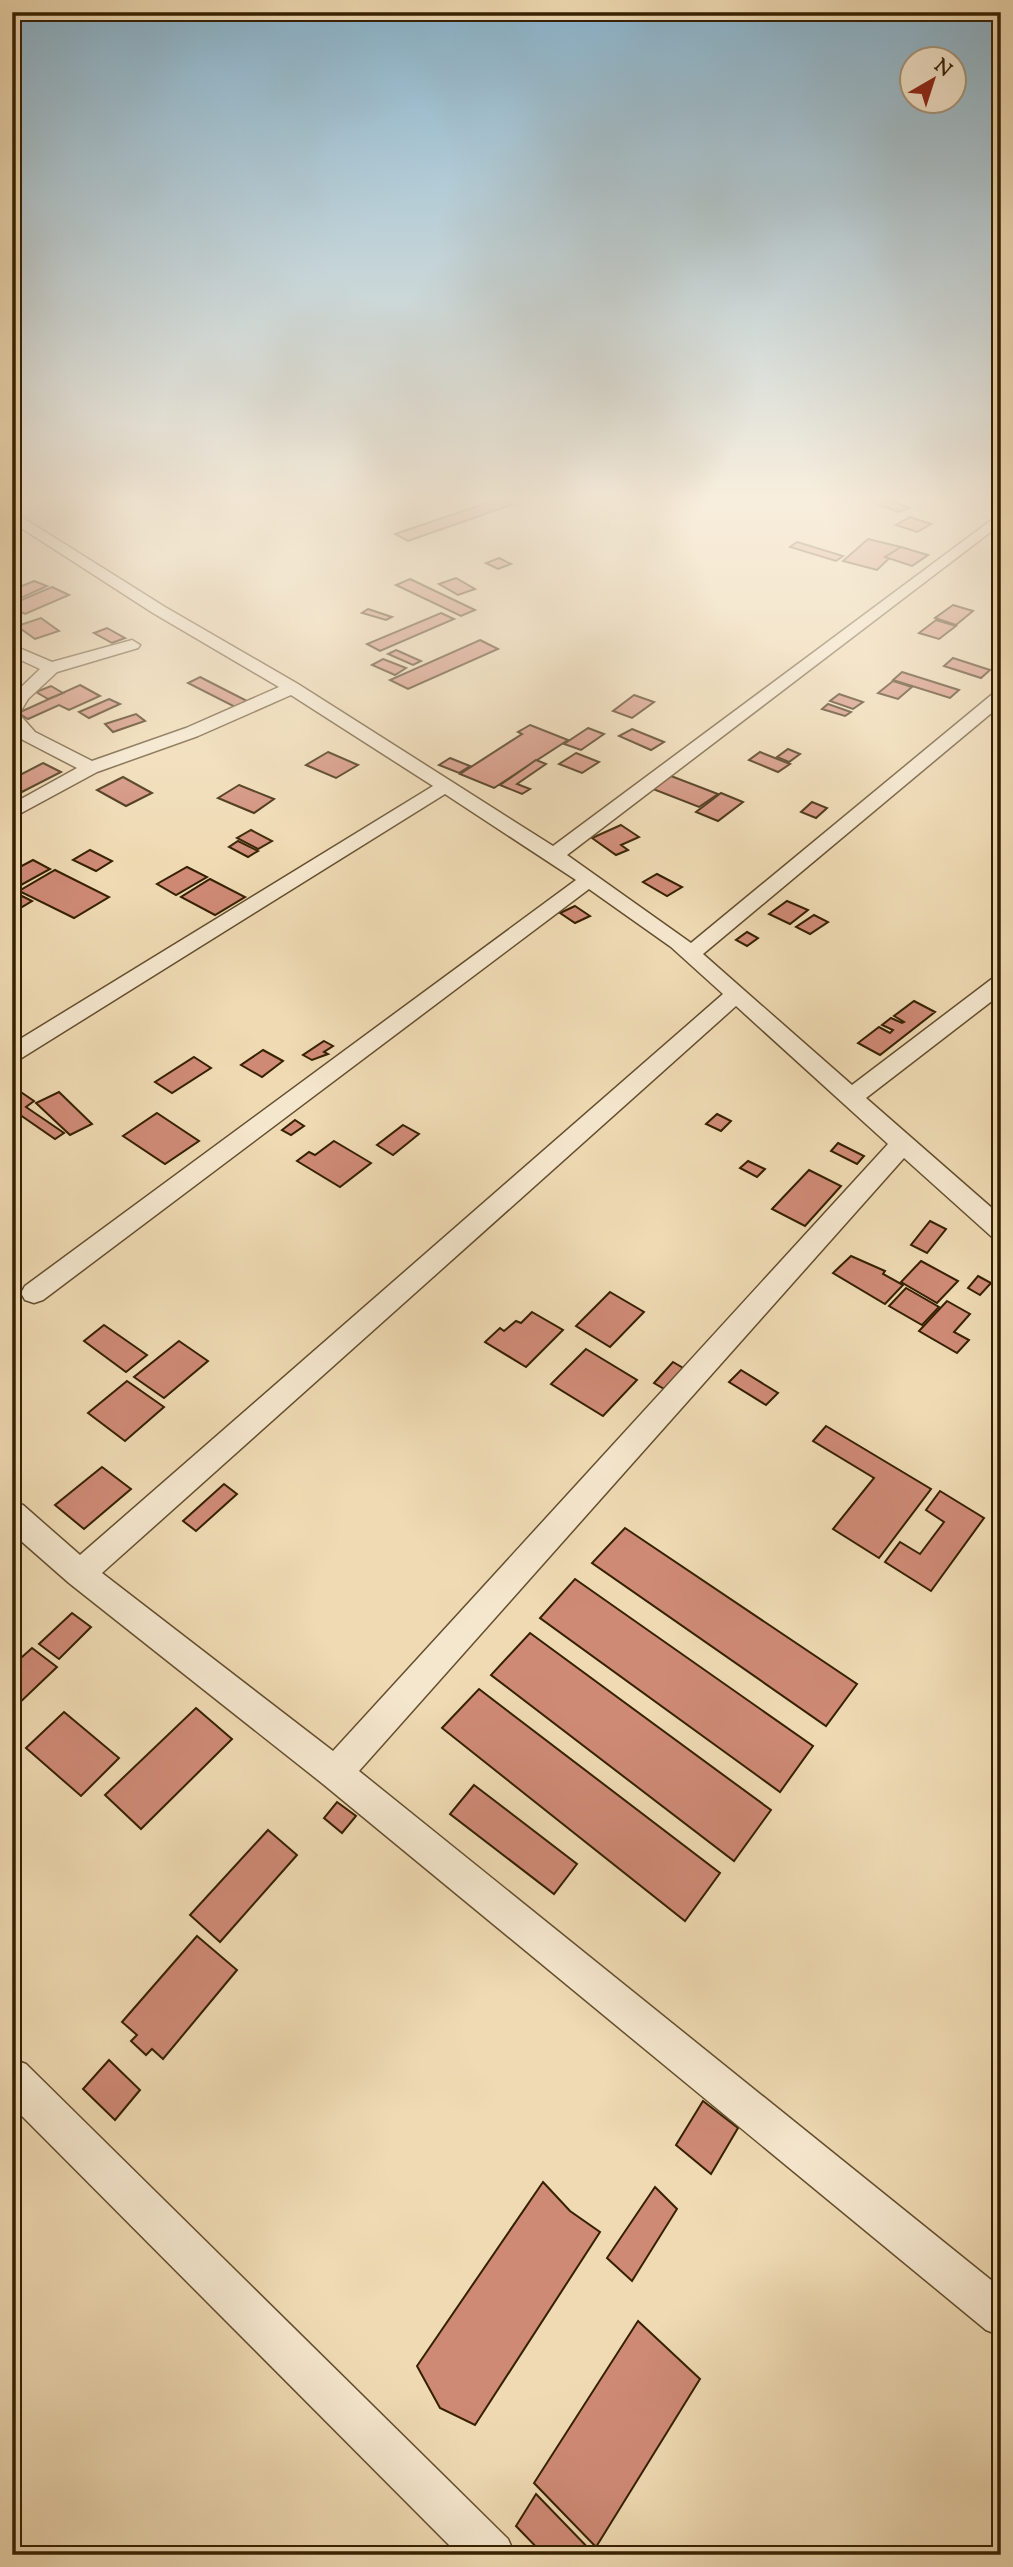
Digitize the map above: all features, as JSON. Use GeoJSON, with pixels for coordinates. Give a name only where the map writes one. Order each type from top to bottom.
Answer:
{"type":"FeatureCollection","features":[{"type":"Feature","properties":{"kind":"street"},"geometry":{"type":"LineString","coordinates":[[177,621],[292,688],[554,855],[691,954],[1001,1231]]}},
{"type":"Feature","properties":{"kind":"street"},"geometry":{"type":"LineString","coordinates":[[554,855],[864,621]]}},
{"type":"Feature","properties":{"kind":"street"},"geometry":{"type":"LineString","coordinates":[[91,768],[29,736],[12,714],[21,696],[51,668],[132,645]]}},
{"type":"Feature","properties":{"kind":"street"},"geometry":{"type":"LineString","coordinates":[[12,650],[51,668]]}},
{"type":"Feature","properties":{"kind":"street"},"geometry":{"type":"LineString","coordinates":[[12,812],[91,768],[204,727],[292,688]]}},
{"type":"Feature","properties":{"kind":"street"},"geometry":{"type":"LineString","coordinates":[[691,954],[1001,696]]}},
{"type":"Feature","properties":{"kind":"street"},"geometry":{"type":"LineString","coordinates":[[12,1054],[445,786]]}},
{"type":"Feature","properties":{"kind":"street"},"geometry":{"type":"LineString","coordinates":[[34,1293],[589,880]]}},
{"type":"Feature","properties":{"kind":"street"},"geometry":{"type":"LineString","coordinates":[[852,1097],[1001,983]]}},
{"type":"Feature","properties":{"kind":"street"},"geometry":{"type":"LineString","coordinates":[[80,1574],[736,994]]}},
{"type":"Feature","properties":{"kind":"street"},"geometry":{"type":"LineString","coordinates":[[335,1773],[903,1143]]}},
{"type":"Feature","properties":{"kind":"street"},"geometry":{"type":"LineString","coordinates":[[12,1514],[80,1574],[335,1773],[1001,2315]]}},
{"type":"Feature","properties":{"kind":"street"},"geometry":{"type":"LineString","coordinates":[[12,2078],[492,2555]]}},
{"type":"Feature","properties":{"kind":"building"},"geometry":{"type":"Polygon","coordinates":[[[33,621],[45,621],[59,631],[35,639],[17,626],[33,621]]]}},
{"type":"Feature","properties":{"kind":"building"},"geometry":{"type":"Polygon","coordinates":[[[422,621],[450,621],[380,651],[367,644],[422,621]]]}},
{"type":"Feature","properties":{"kind":"building"},"geometry":{"type":"Polygon","coordinates":[[[935,621],[956,626],[939,639],[919,633],[935,621]]]}},
{"type":"Feature","properties":{"kind":"building"},"geometry":{"type":"Polygon","coordinates":[[[943,621],[961,621],[956,625],[943,621]]]}},
{"type":"Feature","properties":{"kind":"building"},"geometry":{"type":"Polygon","coordinates":[[[107,628],[125,638],[112,643],[94,633],[107,628]]]}},
{"type":"Feature","properties":{"kind":"building"},"geometry":{"type":"Polygon","coordinates":[[[480,640],[498,649],[408,689],[390,680],[480,640]]]}},
{"type":"Feature","properties":{"kind":"building"},"geometry":{"type":"Polygon","coordinates":[[[396,650],[421,661],[413,665],[388,654],[396,650]]]}},
{"type":"Feature","properties":{"kind":"building"},"geometry":{"type":"Polygon","coordinates":[[[953,658],[990,670],[981,678],[944,666],[953,658]]]}},
{"type":"Feature","properties":{"kind":"building"},"geometry":{"type":"Polygon","coordinates":[[[383,659],[406,668],[395,675],[372,665],[383,659]]]}},
{"type":"Feature","properties":{"kind":"building"},"geometry":{"type":"Polygon","coordinates":[[[902,672],[959,690],[950,698],[893,680],[902,672]]]}},
{"type":"Feature","properties":{"kind":"building"},"geometry":{"type":"Polygon","coordinates":[[[200,677],[251,703],[239,709],[188,683],[200,677]]]}},
{"type":"Feature","properties":{"kind":"building"},"geometry":{"type":"Polygon","coordinates":[[[893,681],[912,687],[898,699],[878,693],[893,681]]]}},
{"type":"Feature","properties":{"kind":"building"},"geometry":{"type":"Polygon","coordinates":[[[80,685],[100,696],[69,710],[59,705],[28,719],[18,713],[80,685]]]}},
{"type":"Feature","properties":{"kind":"building"},"geometry":{"type":"Polygon","coordinates":[[[51,686],[63,693],[48,699],[36,692],[51,686]]]}},
{"type":"Feature","properties":{"kind":"building"},"geometry":{"type":"Polygon","coordinates":[[[839,694],[863,702],[853,709],[830,701],[839,694]]]}},
{"type":"Feature","properties":{"kind":"building"},"geometry":{"type":"Polygon","coordinates":[[[634,695],[654,702],[632,718],[613,711],[634,695]]]}},
{"type":"Feature","properties":{"kind":"building"},"geometry":{"type":"Polygon","coordinates":[[[109,699],[120,704],[89,718],[79,712],[109,699]]]}},
{"type":"Feature","properties":{"kind":"building"},"geometry":{"type":"Polygon","coordinates":[[[828,704],[851,712],[845,716],[822,709],[828,704]]]}},
{"type":"Feature","properties":{"kind":"building"},"geometry":{"type":"Polygon","coordinates":[[[136,714],[145,721],[113,732],[105,724],[136,714]]]}},
{"type":"Feature","properties":{"kind":"building"},"geometry":{"type":"Polygon","coordinates":[[[530,725],[568,740],[494,788],[460,774],[522,734],[518,732],[530,725]]]}},
{"type":"Feature","properties":{"kind":"building"},"geometry":{"type":"Polygon","coordinates":[[[588,728],[604,734],[581,750],[564,744],[588,728]]]}},
{"type":"Feature","properties":{"kind":"building"},"geometry":{"type":"Polygon","coordinates":[[[632,729],[664,742],[651,750],[619,736],[632,729]]]}},
{"type":"Feature","properties":{"kind":"building"},"geometry":{"type":"Polygon","coordinates":[[[788,749],[800,754],[789,762],[777,757],[788,749]]]}},
{"type":"Feature","properties":{"kind":"building"},"geometry":{"type":"Polygon","coordinates":[[[328,752],[358,765],[336,778],[306,765],[328,752]]]}},
{"type":"Feature","properties":{"kind":"building"},"geometry":{"type":"Polygon","coordinates":[[[760,752],[790,764],[778,772],[749,760],[760,752]]]}},
{"type":"Feature","properties":{"kind":"building"},"geometry":{"type":"Polygon","coordinates":[[[576,753],[599,762],[582,773],[559,764],[576,753]]]}},
{"type":"Feature","properties":{"kind":"building"},"geometry":{"type":"Polygon","coordinates":[[[450,758],[470,766],[459,773],[439,765],[450,758]]]}},
{"type":"Feature","properties":{"kind":"building"},"geometry":{"type":"Polygon","coordinates":[[[536,760],[546,764],[517,784],[530,789],[522,794],[500,785],[536,760]]]}},
{"type":"Feature","properties":{"kind":"building"},"geometry":{"type":"Polygon","coordinates":[[[43,763],[61,772],[12,797],[12,779],[43,763]]]}},
{"type":"Feature","properties":{"kind":"building"},"geometry":{"type":"Polygon","coordinates":[[[671,776],[718,794],[699,807],[653,789],[671,776]]]}},
{"type":"Feature","properties":{"kind":"building"},"geometry":{"type":"Polygon","coordinates":[[[123,777],[152,793],[126,806],[97,790],[123,777]]]}},
{"type":"Feature","properties":{"kind":"building"},"geometry":{"type":"Polygon","coordinates":[[[239,785],[274,799],[254,813],[218,798],[239,785]]]}},
{"type":"Feature","properties":{"kind":"building"},"geometry":{"type":"Polygon","coordinates":[[[721,793],[743,802],[718,821],[696,812],[721,793]]]}},
{"type":"Feature","properties":{"kind":"building"},"geometry":{"type":"Polygon","coordinates":[[[812,802],[827,808],[816,818],[801,812],[812,802]]]}},
{"type":"Feature","properties":{"kind":"building"},"geometry":{"type":"Polygon","coordinates":[[[621,825],[639,837],[621,845],[628,850],[616,855],[592,838],[621,825]]]}},
{"type":"Feature","properties":{"kind":"building"},"geometry":{"type":"Polygon","coordinates":[[[251,830],[272,841],[258,849],[237,838],[251,830]]]}},
{"type":"Feature","properties":{"kind":"building"},"geometry":{"type":"Polygon","coordinates":[[[238,841],[258,851],[248,857],[229,847],[238,841]]]}},
{"type":"Feature","properties":{"kind":"building"},"geometry":{"type":"Polygon","coordinates":[[[90,850],[112,861],[96,871],[73,860],[90,850]]]}},
{"type":"Feature","properties":{"kind":"building"},"geometry":{"type":"Polygon","coordinates":[[[33,860],[50,869],[12,890],[12,871],[33,860]]]}},
{"type":"Feature","properties":{"kind":"building"},"geometry":{"type":"Polygon","coordinates":[[[187,867],[207,877],[176,895],[157,884],[187,867]]]}},
{"type":"Feature","properties":{"kind":"building"},"geometry":{"type":"Polygon","coordinates":[[[55,870],[109,897],[74,918],[19,891],[55,870]]]}},
{"type":"Feature","properties":{"kind":"building"},"geometry":{"type":"Polygon","coordinates":[[[657,874],[682,887],[667,896],[643,882],[657,874]]]}},
{"type":"Feature","properties":{"kind":"building"},"geometry":{"type":"Polygon","coordinates":[[[210,879],[245,897],[215,915],[181,897],[210,879]]]}},
{"type":"Feature","properties":{"kind":"building"},"geometry":{"type":"Polygon","coordinates":[[[16,893],[32,901],[12,913],[12,895],[16,893]]]}},
{"type":"Feature","properties":{"kind":"building"},"geometry":{"type":"Polygon","coordinates":[[[787,901],[808,910],[790,924],[769,914],[787,901]]]}},
{"type":"Feature","properties":{"kind":"building"},"geometry":{"type":"Polygon","coordinates":[[[575,906],[590,916],[575,923],[560,913],[575,906]]]}},
{"type":"Feature","properties":{"kind":"building"},"geometry":{"type":"Polygon","coordinates":[[[814,915],[828,922],[810,934],[796,927],[814,915]]]}},
{"type":"Feature","properties":{"kind":"building"},"geometry":{"type":"Polygon","coordinates":[[[747,932],[758,938],[747,946],[736,940],[747,932]]]}},
{"type":"Feature","properties":{"kind":"building"},"geometry":{"type":"Polygon","coordinates":[[[914,1001],[935,1012],[880,1055],[858,1043],[879,1027],[890,1033],[893,1030],[882,1025],[891,1018],[904,1022],[894,1016],[914,1001]]]}},
{"type":"Feature","properties":{"kind":"building"},"geometry":{"type":"Polygon","coordinates":[[[324,1041],[333,1046],[324,1052],[328,1054],[312,1060],[303,1055],[324,1041]]]}},
{"type":"Feature","properties":{"kind":"building"},"geometry":{"type":"Polygon","coordinates":[[[263,1050],[283,1061],[262,1077],[241,1065],[263,1050]]]}},
{"type":"Feature","properties":{"kind":"building"},"geometry":{"type":"Polygon","coordinates":[[[194,1057],[211,1068],[172,1093],[155,1082],[194,1057]]]}},
{"type":"Feature","properties":{"kind":"building"},"geometry":{"type":"Polygon","coordinates":[[[12,1086],[34,1101],[26,1107],[64,1133],[55,1139],[13,1110],[12,1086]]]}},
{"type":"Feature","properties":{"kind":"building"},"geometry":{"type":"Polygon","coordinates":[[[59,1092],[92,1124],[70,1135],[36,1103],[59,1092]]]}},
{"type":"Feature","properties":{"kind":"building"},"geometry":{"type":"Polygon","coordinates":[[[157,1113],[199,1141],[165,1164],[123,1136],[157,1113]]]}},
{"type":"Feature","properties":{"kind":"building"},"geometry":{"type":"Polygon","coordinates":[[[717,1114],[731,1121],[721,1131],[706,1124],[717,1114]]]}},
{"type":"Feature","properties":{"kind":"building"},"geometry":{"type":"Polygon","coordinates":[[[295,1120],[304,1126],[291,1135],[282,1130],[295,1120]]]}},
{"type":"Feature","properties":{"kind":"building"},"geometry":{"type":"Polygon","coordinates":[[[403,1125],[419,1134],[393,1155],[377,1145],[403,1125]]]}},
{"type":"Feature","properties":{"kind":"building"},"geometry":{"type":"Polygon","coordinates":[[[334,1141],[371,1163],[340,1187],[297,1161],[309,1152],[315,1155],[334,1141]]]}},
{"type":"Feature","properties":{"kind":"building"},"geometry":{"type":"Polygon","coordinates":[[[838,1143],[864,1156],[857,1164],[831,1151],[838,1143]]]}},
{"type":"Feature","properties":{"kind":"building"},"geometry":{"type":"Polygon","coordinates":[[[748,1161],[765,1169],[757,1177],[740,1168],[748,1161]]]}},
{"type":"Feature","properties":{"kind":"building"},"geometry":{"type":"Polygon","coordinates":[[[809,1170],[841,1186],[805,1226],[772,1209],[809,1170]]]}},
{"type":"Feature","properties":{"kind":"building"},"geometry":{"type":"Polygon","coordinates":[[[930,1221],[946,1229],[927,1253],[911,1245],[930,1221]]]}},
{"type":"Feature","properties":{"kind":"building"},"geometry":{"type":"Polygon","coordinates":[[[851,1256],[885,1271],[883,1274],[903,1285],[885,1304],[833,1273],[851,1256]]]}},
{"type":"Feature","properties":{"kind":"building"},"geometry":{"type":"Polygon","coordinates":[[[921,1261],[958,1281],[937,1303],[901,1282],[921,1261]]]}},
{"type":"Feature","properties":{"kind":"building"},"geometry":{"type":"Polygon","coordinates":[[[978,1276],[991,1283],[980,1295],[968,1288],[978,1276]]]}},
{"type":"Feature","properties":{"kind":"building"},"geometry":{"type":"Polygon","coordinates":[[[906,1288],[939,1307],[922,1325],[889,1306],[906,1288]]]}},
{"type":"Feature","properties":{"kind":"building"},"geometry":{"type":"Polygon","coordinates":[[[610,1292],[644,1312],[610,1347],[576,1326],[610,1292]]]}},
{"type":"Feature","properties":{"kind":"building"},"geometry":{"type":"Polygon","coordinates":[[[947,1301],[970,1314],[954,1332],[969,1340],[957,1353],[919,1331],[947,1301]]]}},
{"type":"Feature","properties":{"kind":"building"},"geometry":{"type":"Polygon","coordinates":[[[532,1312],[563,1330],[526,1367],[485,1342],[500,1328],[504,1331],[516,1321],[521,1323],[532,1312]]]}},
{"type":"Feature","properties":{"kind":"building"},"geometry":{"type":"Polygon","coordinates":[[[104,1325],[147,1355],[126,1372],[84,1341],[104,1325]]]}},
{"type":"Feature","properties":{"kind":"building"},"geometry":{"type":"Polygon","coordinates":[[[179,1341],[208,1361],[164,1398],[134,1377],[179,1341]]]}},
{"type":"Feature","properties":{"kind":"building"},"geometry":{"type":"Polygon","coordinates":[[[586,1349],[637,1380],[603,1416],[551,1384],[586,1349]]]}},
{"type":"Feature","properties":{"kind":"building"},"geometry":{"type":"Polygon","coordinates":[[[673,1362],[690,1372],[671,1393],[654,1383],[673,1362]]]}},
{"type":"Feature","properties":{"kind":"building"},"geometry":{"type":"Polygon","coordinates":[[[741,1370],[778,1393],[766,1405],[729,1382],[741,1370]]]}},
{"type":"Feature","properties":{"kind":"building"},"geometry":{"type":"Polygon","coordinates":[[[127,1381],[164,1407],[125,1441],[88,1413],[127,1381]]]}},
{"type":"Feature","properties":{"kind":"building"},"geometry":{"type":"Polygon","coordinates":[[[826,1426],[931,1489],[879,1558],[833,1529],[874,1478],[813,1441],[826,1426]]]}},
{"type":"Feature","properties":{"kind":"building"},"geometry":{"type":"Polygon","coordinates":[[[102,1467],[131,1489],[84,1529],[55,1505],[102,1467]]]}},
{"type":"Feature","properties":{"kind":"building"},"geometry":{"type":"Polygon","coordinates":[[[224,1484],[237,1494],[196,1531],[183,1521],[224,1484]]]}},
{"type":"Feature","properties":{"kind":"building"},"geometry":{"type":"Polygon","coordinates":[[[940,1491],[984,1518],[931,1591],[885,1562],[900,1542],[920,1554],[944,1522],[926,1510],[940,1491]]]}},
{"type":"Feature","properties":{"kind":"building"},"geometry":{"type":"Polygon","coordinates":[[[625,1528],[857,1684],[826,1726],[592,1563],[625,1528]]]}},
{"type":"Feature","properties":{"kind":"building"},"geometry":{"type":"Polygon","coordinates":[[[575,1579],[813,1746],[780,1792],[540,1618],[575,1579]]]}},
{"type":"Feature","properties":{"kind":"building"},"geometry":{"type":"Polygon","coordinates":[[[72,1613],[91,1627],[59,1659],[39,1644],[72,1613]]]}},
{"type":"Feature","properties":{"kind":"building"},"geometry":{"type":"Polygon","coordinates":[[[530,1633],[771,1810],[734,1861],[491,1675],[530,1633]]]}},
{"type":"Feature","properties":{"kind":"building"},"geometry":{"type":"Polygon","coordinates":[[[32,1648],[57,1667],[12,1710],[12,1666],[32,1648]]]}},
{"type":"Feature","properties":{"kind":"building"},"geometry":{"type":"Polygon","coordinates":[[[479,1689],[720,1873],[685,1921],[442,1728],[479,1689]]]}},
{"type":"Feature","properties":{"kind":"building"},"geometry":{"type":"Polygon","coordinates":[[[196,1708],[232,1739],[141,1829],[105,1795],[196,1708]]]}},
{"type":"Feature","properties":{"kind":"building"},"geometry":{"type":"Polygon","coordinates":[[[64,1712],[119,1758],[81,1796],[26,1748],[64,1712]]]}},
{"type":"Feature","properties":{"kind":"building"},"geometry":{"type":"Polygon","coordinates":[[[474,1785],[577,1864],[554,1894],[450,1814],[474,1785]]]}},
{"type":"Feature","properties":{"kind":"building"},"geometry":{"type":"Polygon","coordinates":[[[337,1802],[356,1816],[342,1833],[324,1818],[337,1802]]]}},
{"type":"Feature","properties":{"kind":"building"},"geometry":{"type":"Polygon","coordinates":[[[268,1830],[297,1855],[220,1942],[190,1915],[268,1830]]]}},
{"type":"Feature","properties":{"kind":"building"},"geometry":{"type":"Polygon","coordinates":[[[197,1936],[237,1970],[163,2059],[152,2049],[146,2055],[131,2041],[137,2035],[122,2022],[197,1936]]]}},
{"type":"Feature","properties":{"kind":"building"},"geometry":{"type":"Polygon","coordinates":[[[109,2060],[140,2090],[115,2120],[83,2089],[109,2060]]]}},
{"type":"Feature","properties":{"kind":"building"},"geometry":{"type":"Polygon","coordinates":[[[703,2101],[738,2128],[711,2174],[676,2145],[703,2101]]]}},
{"type":"Feature","properties":{"kind":"building"},"geometry":{"type":"Polygon","coordinates":[[[543,2182],[570,2211],[600,2232],[475,2425],[440,2408],[417,2366],[543,2182]]]}},
{"type":"Feature","properties":{"kind":"building"},"geometry":{"type":"Polygon","coordinates":[[[655,2187],[677,2209],[632,2281],[607,2258],[655,2187]]]}},
{"type":"Feature","properties":{"kind":"building"},"geometry":{"type":"Polygon","coordinates":[[[638,2321],[700,2379],[596,2547],[534,2483],[638,2321]]]}},
{"type":"Feature","properties":{"kind":"building"},"geometry":{"type":"Polygon","coordinates":[[[536,2494],[595,2555],[544,2555],[516,2526],[536,2494]]]}}]}
